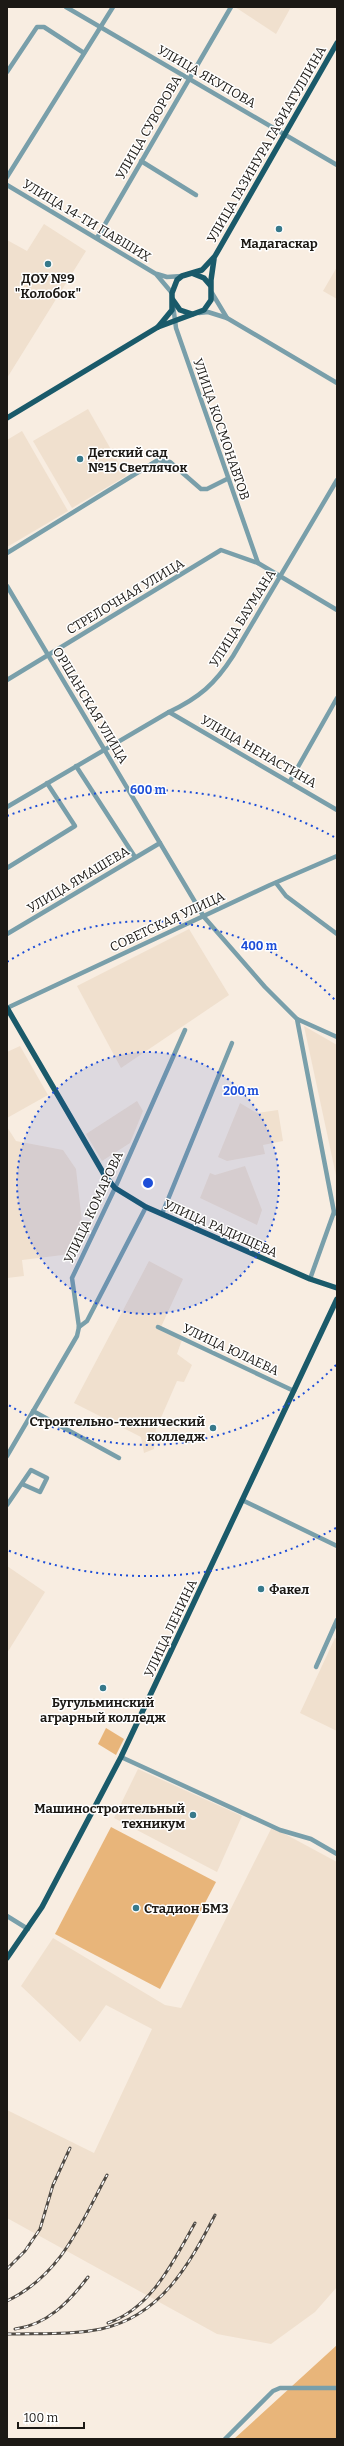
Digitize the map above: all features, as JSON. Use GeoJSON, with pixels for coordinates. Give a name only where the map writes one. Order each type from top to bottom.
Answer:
{"type":"FeatureCollection","features":[{"type":"Feature","properties":{"kind":"main road","name":"УЛИЦА ГАЗИНУРА ГАФИАТУЛЛИНА"},"geometry":{"type":"LineString","coordinates":[[215,256],[337,43]]}},
{"type":"Feature","properties":{"kind":"main road"},"geometry":{"type":"LineString","coordinates":[[7,418],[158,327],[169,317],[172,310],[172,293],[177,280],[182,276],[202,270],[215,256]]}},
{"type":"Feature","properties":{"kind":"main road"},"geometry":{"type":"LineString","coordinates":[[158,327],[195,314],[208,306],[212,291],[211,271],[215,256]]}},
{"type":"Feature","properties":{"kind":"main road"},"geometry":{"type":"LineString","coordinates":[[191,273],[204,278],[212,291]]}},
{"type":"Feature","properties":{"kind":"main road"},"geometry":{"type":"LineString","coordinates":[[172,300],[180,310],[195,314]]}},
{"type":"Feature","properties":{"kind":"main road","name":"УЛИЦА РАДИЩЕВА"},"geometry":{"type":"LineString","coordinates":[[7,1008],[105,1176],[115,1188],[146,1207],[310,1279],[337,1288]]}},
{"type":"Feature","properties":{"kind":"main road","name":"УЛИЦА ЛЕНИНА"},"geometry":{"type":"LineString","coordinates":[[7,1958],[28,1929],[61,1873],[121,1757],[337,1298]]}},
{"type":"Feature","properties":{"kind":"street","name":"УЛИЦА ЯКУПОВА"},"geometry":{"type":"LineString","coordinates":[[66,7],[337,165]]}},
{"type":"Feature","properties":{"kind":"street"},"geometry":{"type":"LineString","coordinates":[[7,177],[113,7]]}},
{"type":"Feature","properties":{"kind":"street","name":"УЛИЦА СУВОРОВА"},"geometry":{"type":"LineString","coordinates":[[97,238],[231,7]]}},
{"type":"Feature","properties":{"kind":"street"},"geometry":{"type":"LineString","coordinates":[[7,72],[37,27],[44,27],[84,53]]}},
{"type":"Feature","properties":{"kind":"street"},"geometry":{"type":"LineString","coordinates":[[141,161],[196,195]]}},
{"type":"Feature","properties":{"kind":"street","name":"УЛИЦА 14-ТИ ПАВШИХ"},"geometry":{"type":"LineString","coordinates":[[7,185],[156,274]]}},
{"type":"Feature","properties":{"kind":"street"},"geometry":{"type":"LineString","coordinates":[[156,274],[166,277],[182,276]]}},
{"type":"Feature","properties":{"kind":"street"},"geometry":{"type":"LineString","coordinates":[[156,274],[172,293]]}},
{"type":"Feature","properties":{"kind":"street"},"geometry":{"type":"LineString","coordinates":[[212,291],[227,318]]}},
{"type":"Feature","properties":{"kind":"street","name":"УЛИЦА КОСМОНАВТОВ"},"geometry":{"type":"LineString","coordinates":[[172,300],[176,328],[227,479],[258,563]]}},
{"type":"Feature","properties":{"kind":"street"},"geometry":{"type":"LineString","coordinates":[[195,314],[208,312],[227,318],[337,383]]}},
{"type":"Feature","properties":{"kind":"street"},"geometry":{"type":"LineString","coordinates":[[7,553],[158,460],[170,462],[201,489],[207,489],[227,479]]}},
{"type":"Feature","properties":{"kind":"street","name":"УЛИЦА БАУМАНА"},"geometry":{"type":"LineString","coordinates":[[7,806],[169,712],[192,701],[221,674],[281,577],[337,480]]}},
{"type":"Feature","properties":{"kind":"street","name":"СТРЕЛОЧНАЯ УЛИЦА"},"geometry":{"type":"LineString","coordinates":[[7,680],[221,550],[258,563]]}},
{"type":"Feature","properties":{"kind":"street"},"geometry":{"type":"LineString","coordinates":[[258,563],[337,610]]}},
{"type":"Feature","properties":{"kind":"street","name":"ОРШАНСКАЯ УЛИЦА"},"geometry":{"type":"LineString","coordinates":[[7,586],[48,656],[106,748],[204,917],[265,987],[297,1019]]}},
{"type":"Feature","properties":{"kind":"street"},"geometry":{"type":"LineString","coordinates":[[290,781],[337,698]]}},
{"type":"Feature","properties":{"kind":"street","name":"УЛИЦА НЕНАСТИНА"},"geometry":{"type":"LineString","coordinates":[[169,712],[290,781],[337,810]]}},
{"type":"Feature","properties":{"kind":"street"},"geometry":{"type":"LineString","coordinates":[[76,766],[135,857]]}},
{"type":"Feature","properties":{"kind":"street"},"geometry":{"type":"LineString","coordinates":[[7,868],[75,826],[47,782]]}},
{"type":"Feature","properties":{"kind":"street","name":"УЛИЦА ЯМАШЕВА"},"geometry":{"type":"LineString","coordinates":[[7,934],[160,843]]}},
{"type":"Feature","properties":{"kind":"street","name":"СОВЕТСКАЯ УЛИЦА"},"geometry":{"type":"LineString","coordinates":[[7,1008],[337,856]]}},
{"type":"Feature","properties":{"kind":"street"},"geometry":{"type":"LineString","coordinates":[[276,883],[286,896],[337,934]]}},
{"type":"Feature","properties":{"kind":"street"},"geometry":{"type":"LineString","coordinates":[[297,1019],[337,1038]]}},
{"type":"Feature","properties":{"kind":"street"},"geometry":{"type":"LineString","coordinates":[[297,1019],[336,1213],[310,1279]]}},
{"type":"Feature","properties":{"kind":"street","name":"УЛИЦА КОМАРОВА"},"geometry":{"type":"LineString","coordinates":[[79,1327],[72,1278],[115,1188],[185,1030]]}},
{"type":"Feature","properties":{"kind":"street"},"geometry":{"type":"LineString","coordinates":[[162,1214],[232,1043]]}},
{"type":"Feature","properties":{"kind":"street"},"geometry":{"type":"LineString","coordinates":[[7,1456],[77,1336],[79,1327],[87,1321],[146,1207]]}},
{"type":"Feature","properties":{"kind":"street","name":"УЛИЦА ЮЛАЕВА"},"geometry":{"type":"LineString","coordinates":[[158,1327],[294,1391]]}},
{"type":"Feature","properties":{"kind":"street"},"geometry":{"type":"LineString","coordinates":[[33,1411],[118,1458]]}},
{"type":"Feature","properties":{"kind":"street"},"geometry":{"type":"LineString","coordinates":[[7,1505],[31,1470],[47,1478],[40,1492],[22,1484]]}},
{"type":"Feature","properties":{"kind":"street"},"geometry":{"type":"LineString","coordinates":[[242,1500],[337,1546]]}},
{"type":"Feature","properties":{"kind":"street"},"geometry":{"type":"LineString","coordinates":[[316,1667],[337,1620]]}},
{"type":"Feature","properties":{"kind":"street"},"geometry":{"type":"LineString","coordinates":[[121,1757],[280,1830],[310,1839],[337,1854]]}},
{"type":"Feature","properties":{"kind":"street"},"geometry":{"type":"LineString","coordinates":[[7,1916],[28,1929]]}},
{"type":"Feature","properties":{"kind":"street"},"geometry":{"type":"LineString","coordinates":[[225,2439],[273,2391],[280,2388],[337,2388]]}},
{"type":"Feature","properties":{"kind":"shaded area"},"geometry":{"type":"Polygon","coordinates":[[[235,7],[291,7],[276,34],[235,7]]]}},
{"type":"Feature","properties":{"kind":"shaded area"},"geometry":{"type":"Polygon","coordinates":[[[44,224],[86,251],[7,378],[7,240],[27,251],[44,224]]]}},
{"type":"Feature","properties":{"kind":"shaded area"},"geometry":{"type":"Polygon","coordinates":[[[337,267],[337,299],[323,291],[337,267]]]}},
{"type":"Feature","properties":{"kind":"shaded area","name":"Детский сад №15 Светлячок"},"geometry":{"type":"Polygon","coordinates":[[[88,409],[126,476],[72,508],[33,441],[88,409]]]}},
{"type":"Feature","properties":{"kind":"shaded area"},"geometry":{"type":"Polygon","coordinates":[[[22,431],[68,511],[7,547],[7,440],[22,431]]]}},
{"type":"Feature","properties":{"kind":"shaded area"},"geometry":{"type":"Polygon","coordinates":[[[189,929],[229,995],[121,1068],[77,986],[189,929]]]}},
{"type":"Feature","properties":{"kind":"shaded area"},"geometry":{"type":"Polygon","coordinates":[[[304,1026],[337,1045],[337,1180],[304,1026]]]}},
{"type":"Feature","properties":{"kind":"shaded area"},"geometry":{"type":"Polygon","coordinates":[[[20,1046],[48,1095],[7,1118],[7,1052],[20,1046]]]}},
{"type":"Feature","properties":{"kind":"shaded area"},"geometry":{"type":"Polygon","coordinates":[[[137,1101],[143,1111],[130,1143],[102,1161],[86,1134],[137,1101]]]}},
{"type":"Feature","properties":{"kind":"shaded area"},"geometry":{"type":"Polygon","coordinates":[[[240,1103],[257,1113],[278,1110],[283,1141],[263,1145],[265,1154],[227,1161],[218,1157],[240,1103]]]}},
{"type":"Feature","properties":{"kind":"shaded area"},"geometry":{"type":"Polygon","coordinates":[[[7,1127],[16,1141],[63,1150],[76,1169],[82,1222],[71,1254],[22,1260],[24,1276],[7,1278],[7,1127]]]}},
{"type":"Feature","properties":{"kind":"shaded area"},"geometry":{"type":"Polygon","coordinates":[[[245,1166],[262,1210],[257,1225],[200,1198],[210,1173],[215,1175],[245,1166]]]}},
{"type":"Feature","properties":{"kind":"shaded area"},"geometry":{"type":"Polygon","coordinates":[[[149,1261],[183,1279],[161,1327],[183,1337],[177,1354],[192,1365],[184,1382],[177,1381],[156,1429],[154,1449],[144,1453],[141,1437],[74,1403],[149,1261]]]}},
{"type":"Feature","properties":{"kind":"shaded area"},"geometry":{"type":"Polygon","coordinates":[[[7,1566],[45,1592],[7,1653],[7,1566]]]}},
{"type":"Feature","properties":{"kind":"shaded area"},"geometry":{"type":"Polygon","coordinates":[[[335,1638],[337,1639],[337,1731],[300,1713],[335,1638]]]}},
{"type":"Feature","properties":{"kind":"shaded area"},"geometry":{"type":"Polygon","coordinates":[[[106,1728],[124,1739],[116,1755],[98,1744],[106,1728]]]}},
{"type":"Feature","properties":{"kind":"shaded area"},"geometry":{"type":"Polygon","coordinates":[[[138,1769],[242,1816],[217,1872],[114,1818],[138,1769]]]}},
{"type":"Feature","properties":{"kind":"shaded area","name":"Стадион БМЗ"},"geometry":{"type":"Polygon","coordinates":[[[111,1827],[216,1882],[160,1989],[55,1934],[111,1827]]]}},
{"type":"Feature","properties":{"kind":"shaded area"},"geometry":{"type":"Polygon","coordinates":[[[272,1827],[337,1862],[337,2287],[315,2312],[271,2344],[217,2334],[7,2218],[7,2110],[94,2153],[152,2029],[106,2005],[80,2042],[21,1986],[53,1938],[165,2005],[181,2008],[272,1827]]]}},
{"type":"Feature","properties":{"kind":"shaded area"},"geometry":{"type":"Polygon","coordinates":[[[337,2345],[337,2439],[234,2439],[245,2429],[337,2345]]]}},
{"type":"Feature","properties":{"kind":"railway"},"geometry":{"type":"LineString","coordinates":[[7,2269],[25,2251],[40,2229],[53,2185],[70,2148]]}},
{"type":"Feature","properties":{"kind":"railway"},"geometry":{"type":"LineString","coordinates":[[7,2301],[26,2290],[42,2277],[55,2263],[78,2230],[107,2175]]}},
{"type":"Feature","properties":{"kind":"railway"},"geometry":{"type":"LineString","coordinates":[[7,2334],[90,2331],[122,2322],[140,2313],[157,2300],[171,2286],[195,2252],[215,2215]]}},
{"type":"Feature","properties":{"kind":"railway"},"geometry":{"type":"LineString","coordinates":[[108,2323],[124,2316],[149,2295],[170,2267],[195,2223]]}},
{"type":"Feature","properties":{"kind":"railway"},"geometry":{"type":"LineString","coordinates":[[15,2329],[27,2327],[37,2323],[56,2311],[73,2295],[88,2277]]}},
{"type":"Feature","properties":{"kind":"place","name":"Мадагаскар"},"geometry":{"type":"Point","coordinates":[279,229]}},
{"type":"Feature","properties":{"kind":"place","name":"ДОУ №9 \"Колобок\""},"geometry":{"type":"Point","coordinates":[48,264]}},
{"type":"Feature","properties":{"kind":"place","name":"Детский сад №15 Светлячок"},"geometry":{"type":"Point","coordinates":[80,459]}},
{"type":"Feature","properties":{"kind":"place","name":"Строительно-технический колледж"},"geometry":{"type":"Point","coordinates":[213,1428]}},
{"type":"Feature","properties":{"kind":"place","name":"Факел"},"geometry":{"type":"Point","coordinates":[261,1589]}},
{"type":"Feature","properties":{"kind":"place","name":"Бугульминский аграрный колледж"},"geometry":{"type":"Point","coordinates":[103,1688]}},
{"type":"Feature","properties":{"kind":"place","name":"Машиностроительный техникум"},"geometry":{"type":"Point","coordinates":[193,1815]}},
{"type":"Feature","properties":{"kind":"place","name":"Стадион БМЗ"},"geometry":{"type":"Point","coordinates":[136,1908]}}]}
